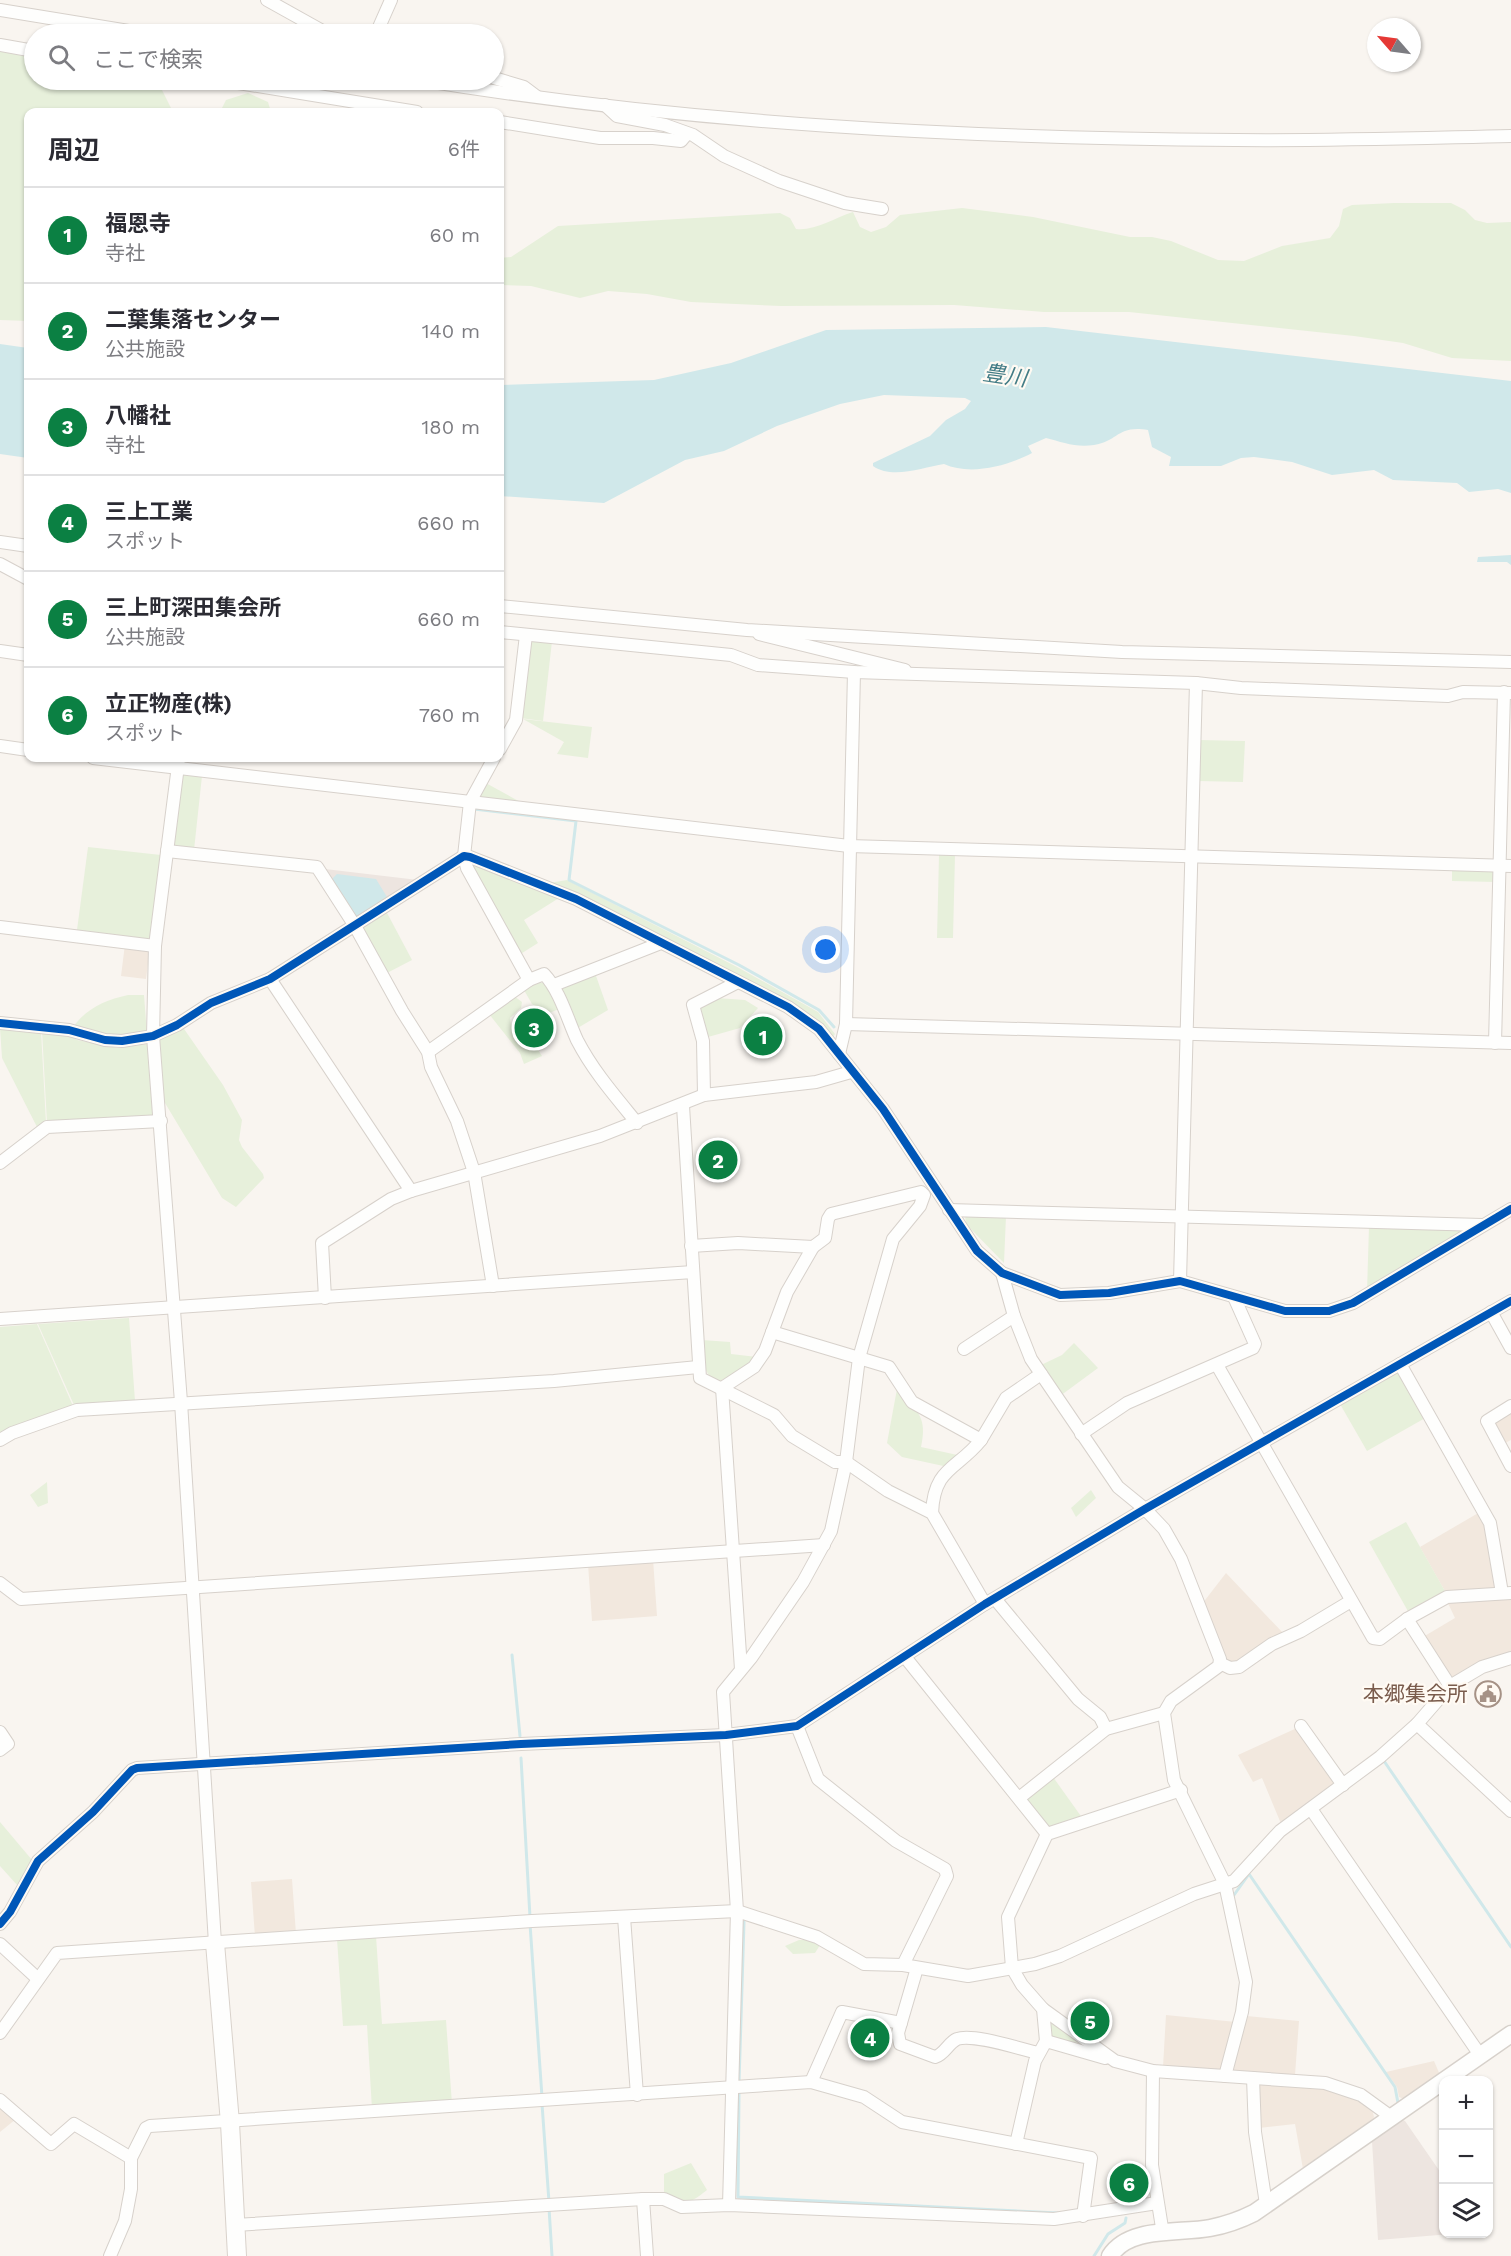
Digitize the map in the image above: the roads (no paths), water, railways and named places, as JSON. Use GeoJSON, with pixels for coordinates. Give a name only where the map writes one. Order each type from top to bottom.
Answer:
{"type":"FeatureCollection","features":[{"type":"Feature","properties":{"kind":"main road"},"geometry":{"type":"LineString","coordinates":[[215,1944],[230,2122],[237,2256]]}},
{"type":"Feature","properties":{"kind":"street"},"geometry":{"type":"LineString","coordinates":[[267,0],[309,24]]}},
{"type":"Feature","properties":{"kind":"street"},"geometry":{"type":"LineString","coordinates":[[380,24],[391,0]]}},
{"type":"Feature","properties":{"kind":"street"},"geometry":{"type":"LineString","coordinates":[[0,10],[86,24]]}},
{"type":"Feature","properties":{"kind":"street"},"geometry":{"type":"LineString","coordinates":[[0,45],[24,49]]}},
{"type":"Feature","properties":{"kind":"street"},"geometry":{"type":"LineString","coordinates":[[504,81],[524,87],[538,98]]}},
{"type":"Feature","properties":{"kind":"street"},"geometry":{"type":"LineString","coordinates":[[282,90],[392,108]]}},
{"type":"Feature","properties":{"kind":"street"},"geometry":{"type":"LineString","coordinates":[[486,90],[605,105],[904,132],[1238,140],[1511,136]]}},
{"type":"Feature","properties":{"kind":"street"},"geometry":{"type":"LineString","coordinates":[[605,105],[616,116],[664,125],[693,135],[724,156],[779,181],[845,203],[882,209]]}},
{"type":"Feature","properties":{"kind":"street"},"geometry":{"type":"LineString","coordinates":[[504,123],[600,138],[653,138],[681,141],[686,135],[683,132]]}},
{"type":"Feature","properties":{"kind":"street"},"geometry":{"type":"LineString","coordinates":[[0,542],[24,545]]}},
{"type":"Feature","properties":{"kind":"street"},"geometry":{"type":"LineString","coordinates":[[0,564],[24,577]]}},
{"type":"Feature","properties":{"kind":"street"},"geometry":{"type":"LineString","coordinates":[[504,606],[747,630],[1122,652],[1511,662]]}},
{"type":"Feature","properties":{"kind":"street"},"geometry":{"type":"LineString","coordinates":[[747,630],[768,638],[877,662],[923,675]]}},
{"type":"Feature","properties":{"kind":"street"},"geometry":{"type":"LineString","coordinates":[[504,632],[731,656],[758,665],[854,672],[1196,683],[1241,688],[1448,696],[1463,692],[1507,692],[1505,866],[1495,1043]]}},
{"type":"Feature","properties":{"kind":"street"},"geometry":{"type":"LineString","coordinates":[[504,742],[516,720],[526,635]]}},
{"type":"Feature","properties":{"kind":"street"},"geometry":{"type":"LineString","coordinates":[[0,651],[24,654]]}},
{"type":"Feature","properties":{"kind":"street"},"geometry":{"type":"LineString","coordinates":[[839,1054],[846,1024],[854,672]]}},
{"type":"Feature","properties":{"kind":"street"},"geometry":{"type":"LineString","coordinates":[[1180,1281],[1196,683]]}},
{"type":"Feature","properties":{"kind":"street"},"geometry":{"type":"LineString","coordinates":[[0,746],[24,749]]}},
{"type":"Feature","properties":{"kind":"street"},"geometry":{"type":"LineString","coordinates":[[161,762],[470,802],[849,846],[1505,866]]}},
{"type":"Feature","properties":{"kind":"street"},"geometry":{"type":"LineString","coordinates":[[492,762],[470,802],[464,856],[467,868],[529,980]]}},
{"type":"Feature","properties":{"kind":"street"},"geometry":{"type":"LineString","coordinates":[[178,763],[155,946],[153,1036],[181,1402],[215,1944]]}},
{"type":"Feature","properties":{"kind":"street"},"geometry":{"type":"LineString","coordinates":[[167,851],[317,867],[355,926],[402,1011],[428,1052],[431,1067],[457,1121],[474,1172],[493,1286]]}},
{"type":"Feature","properties":{"kind":"street"},"geometry":{"type":"LineString","coordinates":[[0,1023],[69,1030],[105,1040],[122,1041],[153,1036],[177,1025],[211,1004],[270,979],[464,856]]}},
{"type":"Feature","properties":{"kind":"street"},"geometry":{"type":"LineString","coordinates":[[464,856],[576,899],[788,1007],[819,1029],[883,1109],[977,1251],[1002,1273],[1060,1295],[1109,1293],[1180,1281],[1285,1311],[1329,1311],[1353,1304],[1511,1209]]}},
{"type":"Feature","properties":{"kind":"street"},"geometry":{"type":"LineString","coordinates":[[0,927],[155,946]]}},
{"type":"Feature","properties":{"kind":"street"},"geometry":{"type":"LineString","coordinates":[[554,985],[661,943]]}},
{"type":"Feature","properties":{"kind":"street"},"geometry":{"type":"LineString","coordinates":[[428,1052],[529,980],[544,974],[554,985],[584,1051],[600,1078],[637,1123]]}},
{"type":"Feature","properties":{"kind":"street"},"geometry":{"type":"LineString","coordinates":[[270,979],[411,1191]]}},
{"type":"Feature","properties":{"kind":"street"},"geometry":{"type":"LineString","coordinates":[[705,1095],[703,1041],[693,1005],[738,982]]}},
{"type":"Feature","properties":{"kind":"street"},"geometry":{"type":"LineString","coordinates":[[846,1024],[1511,1043]]}},
{"type":"Feature","properties":{"kind":"street"},"geometry":{"type":"LineString","coordinates":[[325,1298],[322,1244],[391,1199],[474,1172],[600,1136],[683,1106],[705,1095],[816,1083],[852,1072]]}},
{"type":"Feature","properties":{"kind":"street"},"geometry":{"type":"LineString","coordinates":[[683,1106],[699,1378],[774,1415],[792,1436],[835,1462],[846,1462],[888,1491],[932,1513],[991,1602],[1078,1699],[1100,1717],[1106,1729]]}},
{"type":"Feature","properties":{"kind":"street"},"geometry":{"type":"LineString","coordinates":[[0,1163],[47,1127],[161,1121]]}},
{"type":"Feature","properties":{"kind":"street"},"geometry":{"type":"LineString","coordinates":[[722,1388],[754,1367],[765,1351],[787,1292],[813,1247],[825,1238],[831,1214],[921,1192],[924,1194],[920,1206],[893,1239],[859,1358],[846,1462],[836,1516],[824,1545],[803,1582],[723,1692],[737,1911],[729,2205]]}},
{"type":"Feature","properties":{"kind":"street"},"geometry":{"type":"LineString","coordinates":[[949,1210],[1484,1225]]}},
{"type":"Feature","properties":{"kind":"street"},"geometry":{"type":"LineString","coordinates":[[691,1246],[746,1243],[813,1247]]}},
{"type":"Feature","properties":{"kind":"street"},"geometry":{"type":"LineString","coordinates":[[0,1319],[693,1272]]}},
{"type":"Feature","properties":{"kind":"street"},"geometry":{"type":"LineString","coordinates":[[1002,1273],[1014,1316],[1031,1359],[1118,1487],[1145,1509],[1164,1529],[1181,1559],[1220,1663],[1230,1668],[1239,1667],[1272,1644],[1301,1631],[1351,1601]]}},
{"type":"Feature","properties":{"kind":"street"},"geometry":{"type":"LineString","coordinates":[[1081,1434],[1127,1403],[1253,1348],[1255,1344],[1233,1297]]}},
{"type":"Feature","properties":{"kind":"street"},"geometry":{"type":"LineString","coordinates":[[0,1924],[10,1912],[38,1861],[93,1812],[132,1770],[521,1744],[726,1735],[797,1726],[991,1602],[1145,1509],[1511,1301]]}},
{"type":"Feature","properties":{"kind":"street"},"geometry":{"type":"LineString","coordinates":[[1491,1312],[1511,1348]]}},
{"type":"Feature","properties":{"kind":"street"},"geometry":{"type":"LineString","coordinates":[[964,1349],[1014,1316]]}},
{"type":"Feature","properties":{"kind":"street"},"geometry":{"type":"LineString","coordinates":[[772,1332],[889,1367],[912,1402],[981,1440]]}},
{"type":"Feature","properties":{"kind":"street"},"geometry":{"type":"LineString","coordinates":[[1217,1365],[1373,1638],[1380,1639],[1407,1619],[1447,1597],[1507,1593],[1490,1523],[1400,1364]]}},
{"type":"Feature","properties":{"kind":"street"},"geometry":{"type":"LineString","coordinates":[[0,1440],[12,1433],[77,1410],[554,1381],[698,1367]]}},
{"type":"Feature","properties":{"kind":"street"},"geometry":{"type":"LineString","coordinates":[[932,1513],[933,1494],[938,1483],[981,1440],[1006,1398],[1041,1374]]}},
{"type":"Feature","properties":{"kind":"street"},"geometry":{"type":"LineString","coordinates":[[722,1388],[741,1669]]}},
{"type":"Feature","properties":{"kind":"street"},"geometry":{"type":"LineString","coordinates":[[1511,1406],[1487,1421],[1511,1466]]}},
{"type":"Feature","properties":{"kind":"street"},"geometry":{"type":"LineString","coordinates":[[0,1582],[21,1599],[824,1545]]}},
{"type":"Feature","properties":{"kind":"street"},"geometry":{"type":"LineString","coordinates":[[1407,1619],[1450,1686]]}},
{"type":"Feature","properties":{"kind":"street"},"geometry":{"type":"LineString","coordinates":[[905,1657],[1047,1834]]}},
{"type":"Feature","properties":{"kind":"street"},"geometry":{"type":"LineString","coordinates":[[0,2033],[57,1953],[737,1911],[817,1937],[864,1964],[903,1965],[968,1976],[1012,1968],[1060,1956],[1194,1894],[1234,1881],[1280,1831],[1343,1785],[1417,1724],[1450,1686],[1482,1667],[1511,1658]]}},
{"type":"Feature","properties":{"kind":"street"},"geometry":{"type":"LineString","coordinates":[[1220,1663],[1171,1701],[1164,1713],[1170,1766],[1225,1884],[1246,1982],[1242,2012],[1225,2076]]}},
{"type":"Feature","properties":{"kind":"street"},"geometry":{"type":"LineString","coordinates":[[1019,1798],[1106,1729],[1164,1713]]}},
{"type":"Feature","properties":{"kind":"street"},"geometry":{"type":"LineString","coordinates":[[1417,1724],[1511,1811]]}},
{"type":"Feature","properties":{"kind":"street"},"geometry":{"type":"LineString","coordinates":[[797,1726],[818,1779],[896,1841],[945,1869],[947,1876],[903,1965]]}},
{"type":"Feature","properties":{"kind":"street"},"geometry":{"type":"LineString","coordinates":[[1300,1726],[1343,1785]]}},
{"type":"Feature","properties":{"kind":"street"},"geometry":{"type":"LineString","coordinates":[[0,1732],[8,1744],[0,1750]]}},
{"type":"Feature","properties":{"kind":"street"},"geometry":{"type":"LineString","coordinates":[[1115,2061],[1043,2009],[1022,1985],[1012,1968],[1010,1912],[1047,1834],[1181,1790]]}},
{"type":"Feature","properties":{"kind":"street"},"geometry":{"type":"LineString","coordinates":[[1311,1809],[1480,2055]]}},
{"type":"Feature","properties":{"kind":"street"},"geometry":{"type":"LineString","coordinates":[[624,1917],[637,2095]]}},
{"type":"Feature","properties":{"kind":"street"},"geometry":{"type":"LineString","coordinates":[[0,1944],[38,1979]]}},
{"type":"Feature","properties":{"kind":"street"},"geometry":{"type":"LineString","coordinates":[[917,1968],[898,2033],[900,2044],[935,2057],[941,2055],[954,2041],[966,2038],[1038,2053]]}},
{"type":"Feature","properties":{"kind":"street"},"geometry":{"type":"LineString","coordinates":[[1016,2144],[1038,2053],[1046,2041],[1043,2009]]}},
{"type":"Feature","properties":{"kind":"street"},"geometry":{"type":"LineString","coordinates":[[811,2082],[842,2012],[901,2023]]}},
{"type":"Feature","properties":{"kind":"street"},"geometry":{"type":"LineString","coordinates":[[1110,2256],[1126,2241],[1230,2223],[1266,2204],[1511,2034]]}},
{"type":"Feature","properties":{"kind":"street"},"geometry":{"type":"LineString","coordinates":[[1046,2041],[1154,2071],[1337,2085],[1361,2095],[1390,2116]]}},
{"type":"Feature","properties":{"kind":"street"},"geometry":{"type":"LineString","coordinates":[[1154,2071],[1151,2125],[1157,2203],[1163,2234]]}},
{"type":"Feature","properties":{"kind":"street"},"geometry":{"type":"LineString","coordinates":[[1253,2078],[1255,2132],[1266,2204]]}},
{"type":"Feature","properties":{"kind":"street"},"geometry":{"type":"LineString","coordinates":[[110,2256],[125,2221],[131,2189],[131,2158],[146,2128],[150,2126],[811,2082],[864,2097],[903,2122],[1090,2158],[1083,2216]]}},
{"type":"Feature","properties":{"kind":"street"},"geometry":{"type":"LineString","coordinates":[[0,2100],[51,2144],[74,2124],[131,2158]]}},
{"type":"Feature","properties":{"kind":"street"},"geometry":{"type":"LineString","coordinates":[[236,2225],[644,2199],[664,2199],[682,2207],[729,2205],[1054,2219],[1157,2203]]}},
{"type":"Feature","properties":{"kind":"street"},"geometry":{"type":"LineString","coordinates":[[644,2199],[647,2256]]}},
{"type":"Feature","properties":{"kind":"water","name":"豊川"},"geometry":{"type":"Polygon","coordinates":[[[1046,327],[1511,381],[1511,493],[1498,489],[1469,492],[1457,483],[1393,480],[1374,470],[1332,475],[1292,462],[1254,457],[1241,458],[1221,466],[1169,466],[1171,457],[1152,447],[1148,430],[1138,429],[1124,431],[1102,443],[1087,446],[1046,438],[1028,446],[1032,453],[1012,462],[989,468],[965,469],[944,464],[890,472],[873,466],[873,463],[930,436],[946,420],[965,409],[971,401],[965,398],[884,395],[840,404],[777,426],[724,451],[685,460],[604,503],[504,496],[504,385],[654,380],[731,363],[826,330],[1046,327]]]}},
{"type":"Feature","properties":{"kind":"water"},"geometry":{"type":"Polygon","coordinates":[[[0,344],[24,347],[24,457],[0,454],[0,344]]]}},
{"type":"Feature","properties":{"kind":"water"},"geometry":{"type":"Polygon","coordinates":[[[1511,555],[1511,565],[1507,562],[1477,562],[1478,557],[1511,555]]]}},
{"type":"Feature","properties":{"kind":"water"},"geometry":{"type":"Polygon","coordinates":[[[337,874],[376,879],[387,897],[356,917],[332,879],[337,874]]]}},
{"type":"Feature","properties":{"kind":"waterway"},"geometry":{"type":"LineString","coordinates":[[474,809],[576,821],[569,880],[739,965],[819,1010],[834,1027]]}},
{"type":"Feature","properties":{"kind":"waterway"},"geometry":{"type":"LineString","coordinates":[[512,1655],[520,1736]]}},
{"type":"Feature","properties":{"kind":"waterway"},"geometry":{"type":"LineString","coordinates":[[521,1758],[530,1917]]}},
{"type":"Feature","properties":{"kind":"waterway"},"geometry":{"type":"LineString","coordinates":[[1384,1761],[1511,1947]]}},
{"type":"Feature","properties":{"kind":"waterway"},"geometry":{"type":"LineString","coordinates":[[1234,1895],[1249,1874],[1395,2087],[1398,2103]]}},
{"type":"Feature","properties":{"kind":"waterway"},"geometry":{"type":"LineString","coordinates":[[739,2083],[744,1922]]}},
{"type":"Feature","properties":{"kind":"waterway"},"geometry":{"type":"LineString","coordinates":[[530,1924],[542,2097]]}},
{"type":"Feature","properties":{"kind":"waterway"},"geometry":{"type":"LineString","coordinates":[[739,2093],[738,2197],[1058,2213]]}},
{"type":"Feature","properties":{"kind":"waterway"},"geometry":{"type":"LineString","coordinates":[[542,2104],[549,2202]]}},
{"type":"Feature","properties":{"kind":"waterway"},"geometry":{"type":"LineString","coordinates":[[549,2208],[552,2256]]}},
{"type":"Feature","properties":{"kind":"waterway"},"geometry":{"type":"LineString","coordinates":[[1094,2256],[1108,2234],[1125,2223],[1126,2218]]}},
{"type":"Feature","properties":{"kind":"place","name":"八幡社"},"geometry":{"type":"Point","coordinates":[534,1028]}},
{"type":"Feature","properties":{"kind":"place","name":"福恩寺"},"geometry":{"type":"Point","coordinates":[763,1036]}},
{"type":"Feature","properties":{"kind":"place","name":"二葉集落センター"},"geometry":{"type":"Point","coordinates":[718,1160]}},
{"type":"Feature","properties":{"kind":"place","name":"本郷集会所"},"geometry":{"type":"Point","coordinates":[1488,1694]}},
{"type":"Feature","properties":{"kind":"place","name":"三上町深田集会所"},"geometry":{"type":"Point","coordinates":[1090,2021]}},
{"type":"Feature","properties":{"kind":"place","name":"三上工業"},"geometry":{"type":"Point","coordinates":[870,2038]}},
{"type":"Feature","properties":{"kind":"place","name":"立正物産(株)"},"geometry":{"type":"Point","coordinates":[1129,2183]}}]}
